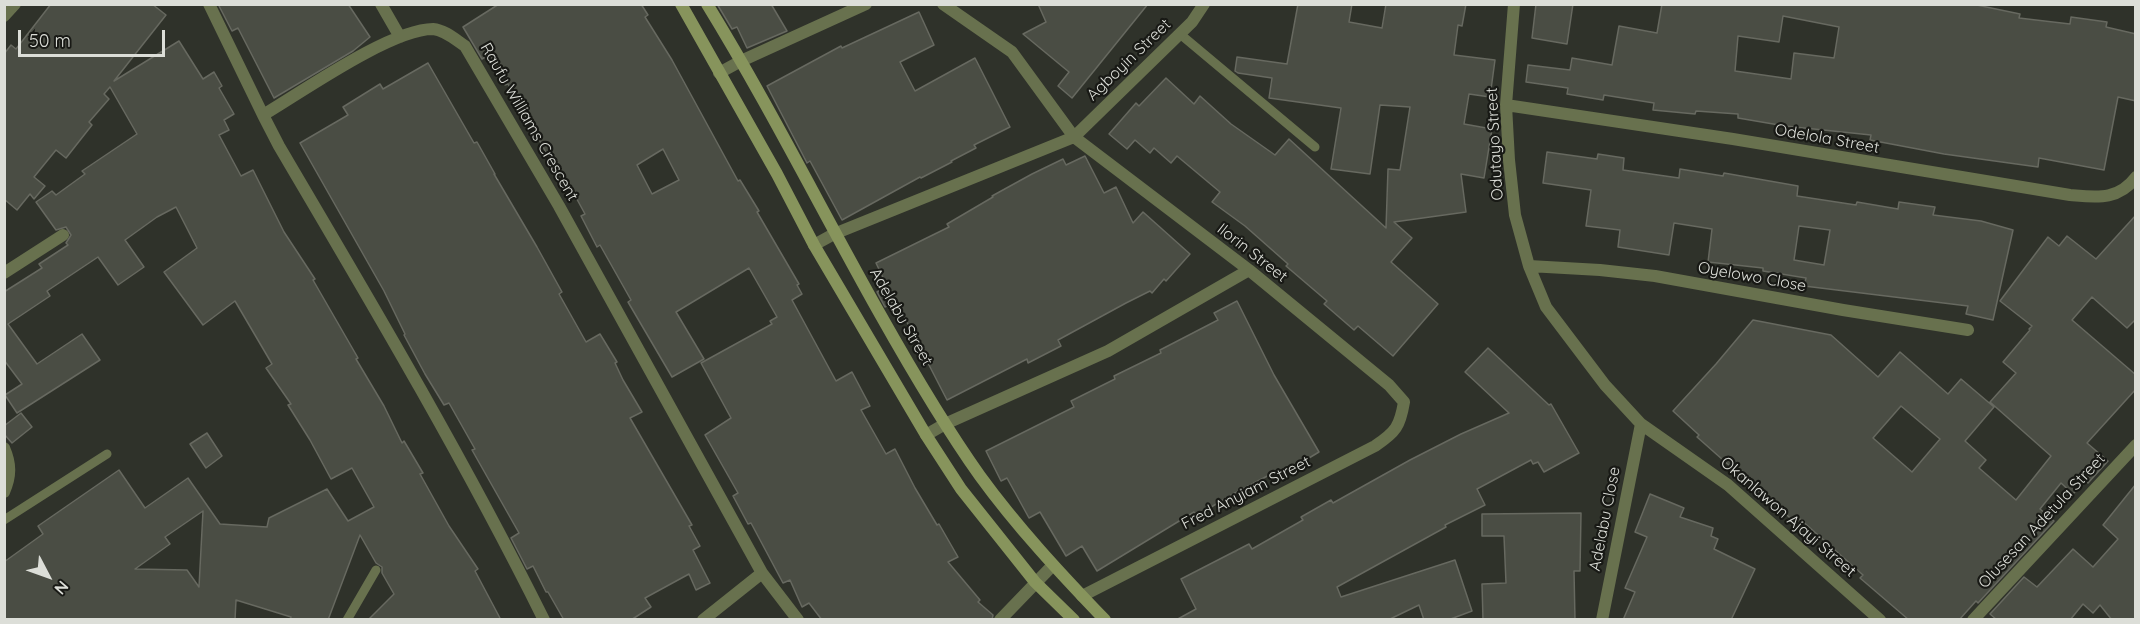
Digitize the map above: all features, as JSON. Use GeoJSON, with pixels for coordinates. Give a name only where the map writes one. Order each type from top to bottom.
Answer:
{"type":"FeatureCollection","features":[{"type":"Feature","properties":{"kind":"main road"},"geometry":{"type":"LineString","coordinates":[[681,4],[814,245],[926,435],[961,489],[1035,582],[1074,620]]}},
{"type":"Feature","properties":{"kind":"main road","name":"Adelabu Street"},"geometry":{"type":"LineString","coordinates":[[707,4],[741,61],[834,234],[945,424],[980,476],[1053,565],[1105,620]]}},
{"type":"Feature","properties":{"kind":"street"},"geometry":{"type":"LineString","coordinates":[[4,16],[15,4]]}},
{"type":"Feature","properties":{"kind":"street"},"geometry":{"type":"LineString","coordinates":[[209,4],[263,115],[429,401],[494,519],[544,620]]}},
{"type":"Feature","properties":{"kind":"street"},"geometry":{"type":"LineString","coordinates":[[381,4],[400,37]]}},
{"type":"Feature","properties":{"kind":"street"},"geometry":{"type":"LineString","coordinates":[[720,73],[741,61],[866,4]]}},
{"type":"Feature","properties":{"kind":"street","name":"Ilorin Street"},"geometry":{"type":"LineString","coordinates":[[943,4],[1012,51],[1074,137],[1250,270],[1389,385],[1404,402]]}},
{"type":"Feature","properties":{"kind":"street","name":"Agboyin Street"},"geometry":{"type":"LineString","coordinates":[[1074,137],[1192,22],[1204,4]]}},
{"type":"Feature","properties":{"kind":"street","name":"Odutayo Street"},"geometry":{"type":"LineString","coordinates":[[1514,4],[1506,105],[1509,160],[1515,215],[1529,266],[1546,307],[1605,384],[1641,424]]}},
{"type":"Feature","properties":{"kind":"street","name":"Raufu Williams Crescent"},"geometry":{"type":"LineString","coordinates":[[263,115],[371,50],[400,37],[433,29],[448,34],[465,46],[560,206],[762,573],[798,620]]}},
{"type":"Feature","properties":{"kind":"street","name":"Odelola Street"},"geometry":{"type":"LineString","coordinates":[[1506,105],[1733,139],[2070,195],[2106,197],[2128,188],[2136,177]]}},
{"type":"Feature","properties":{"kind":"street"},"geometry":{"type":"LineString","coordinates":[[814,245],[834,234],[1074,137]]}},
{"type":"Feature","properties":{"kind":"street"},"geometry":{"type":"LineString","coordinates":[[4,273],[63,235]]}},
{"type":"Feature","properties":{"kind":"street","name":"Oyelowo Close"},"geometry":{"type":"LineString","coordinates":[[1529,266],[1655,276],[1968,330]]}},
{"type":"Feature","properties":{"kind":"street"},"geometry":{"type":"LineString","coordinates":[[926,435],[945,424],[1108,351],[1250,270]]}},
{"type":"Feature","properties":{"kind":"street","name":"Fred Anyiam Street"},"geometry":{"type":"LineString","coordinates":[[1082,596],[1375,446],[1392,435],[1401,420],[1404,402]]}},
{"type":"Feature","properties":{"kind":"street","name":"Adelabu Close"},"geometry":{"type":"LineString","coordinates":[[1602,620],[1641,424]]}},
{"type":"Feature","properties":{"kind":"street","name":"Okanlawon Ajayi Street"},"geometry":{"type":"LineString","coordinates":[[1641,424],[1728,485],[1880,620]]}},
{"type":"Feature","properties":{"kind":"street","name":"Olusesan Adetula Street"},"geometry":{"type":"LineString","coordinates":[[1973,620],[2136,445]]}},
{"type":"Feature","properties":{"kind":"street"},"geometry":{"type":"LineString","coordinates":[[4,448],[9,461],[10,475],[4,492]]}},
{"type":"Feature","properties":{"kind":"street"},"geometry":{"type":"LineString","coordinates":[[1000,620],[1053,565]]}},
{"type":"Feature","properties":{"kind":"street"},"geometry":{"type":"LineString","coordinates":[[703,620],[762,573]]}},
{"type":"Feature","properties":{"kind":"lane"},"geometry":{"type":"LineString","coordinates":[[1179,34],[1316,147]]}},
{"type":"Feature","properties":{"kind":"lane"},"geometry":{"type":"LineString","coordinates":[[4,520],[107,454]]}},
{"type":"Feature","properties":{"kind":"lane"},"geometry":{"type":"LineString","coordinates":[[347,620],[376,570]]}},
{"type":"Feature","properties":{"kind":"building"},"geometry":{"type":"Polygon","coordinates":[[[51,4],[152,4],[166,15],[114,81],[179,41],[203,79],[214,72],[222,86],[219,88],[234,114],[224,120],[229,130],[219,135],[241,176],[253,170],[284,232],[315,279],[313,280],[358,358],[356,359],[384,406],[402,443],[404,441],[423,473],[420,474],[449,526],[478,569],[475,571],[501,620],[368,620],[394,594],[382,573],[382,567],[376,563],[360,535],[328,620],[290,620],[291,617],[236,600],[235,620],[4,620],[4,562],[43,534],[38,526],[119,470],[145,508],[188,478],[220,524],[267,527],[269,518],[327,489],[348,521],[374,507],[352,468],[331,479],[288,405],[291,404],[266,368],[272,364],[235,301],[203,325],[164,272],[197,248],[176,207],[157,217],[125,240],[144,267],[118,285],[98,257],[47,291],[50,296],[8,324],[37,364],[82,334],[100,360],[17,413],[5,395],[22,384],[4,360],[4,292],[42,268],[39,264],[68,245],[66,243],[71,235],[66,227],[56,230],[36,202],[52,191],[56,195],[85,174],[82,171],[137,134],[110,87],[104,94],[109,99],[89,122],[92,125],[66,158],[56,150],[34,177],[45,186],[34,199],[30,194],[17,210],[4,199],[4,54],[11,45],[16,49],[51,4]],[[203,511],[165,537],[170,544],[135,569],[187,570],[199,587],[203,511]]]}},
{"type":"Feature","properties":{"kind":"building"},"geometry":{"type":"Polygon","coordinates":[[[218,4],[348,4],[370,37],[353,51],[274,98],[238,28],[232,31],[218,4]]]}},
{"type":"Feature","properties":{"kind":"building"},"geometry":{"type":"Polygon","coordinates":[[[499,4],[641,4],[648,15],[645,17],[672,60],[738,181],[740,180],[759,211],[757,212],[799,284],[797,285],[802,294],[792,300],[836,381],[852,372],[870,406],[861,410],[886,454],[895,449],[915,488],[958,557],[948,562],[980,600],[978,602],[993,615],[992,620],[822,620],[809,603],[802,607],[790,580],[783,583],[751,523],[748,524],[733,496],[738,493],[705,435],[731,418],[701,363],[772,324],[770,321],[777,317],[749,268],[676,312],[704,359],[672,377],[628,302],[631,300],[600,245],[597,247],[581,216],[585,214],[561,170],[557,172],[508,84],[505,85],[490,54],[482,59],[463,27],[499,4]],[[663,149],[637,165],[652,194],[679,180],[663,149]]]}},
{"type":"Feature","properties":{"kind":"building"},"geometry":{"type":"Polygon","coordinates":[[[717,4],[771,4],[787,31],[747,48],[737,27],[732,29],[717,4]]]}},
{"type":"Feature","properties":{"kind":"building"},"geometry":{"type":"Polygon","coordinates":[[[1038,4],[1148,4],[1072,98],[1058,86],[1069,72],[1023,34],[1046,22],[1038,4]]]}},
{"type":"Feature","properties":{"kind":"building"},"geometry":{"type":"Polygon","coordinates":[[[1298,4],[1352,4],[1349,22],[1382,28],[1386,4],[1466,4],[1462,26],[1458,25],[1454,55],[1495,60],[1490,97],[1469,94],[1464,124],[1492,129],[1484,178],[1461,174],[1466,212],[1394,222],[1412,238],[1391,262],[1438,304],[1393,356],[1358,326],[1354,330],[1324,304],[1327,301],[1286,266],[1288,264],[1245,226],[1212,202],[1220,192],[1177,156],[1171,163],[1154,148],[1150,153],[1135,140],[1127,149],[1109,134],[1136,103],[1139,106],[1166,78],[1194,104],[1200,96],[1231,124],[1275,155],[1289,139],[1386,228],[1388,169],[1400,170],[1410,107],[1380,105],[1370,174],[1331,169],[1341,108],[1269,98],[1272,78],[1235,71],[1237,57],[1287,64],[1298,4]]]}},
{"type":"Feature","properties":{"kind":"building"},"geometry":{"type":"Polygon","coordinates":[[[1536,4],[1573,4],[1567,44],[1532,38],[1536,4]]]}},
{"type":"Feature","properties":{"kind":"building"},"geometry":{"type":"Polygon","coordinates":[[[1662,4],[1972,4],[2020,14],[2019,18],[2070,24],[2071,17],[2107,22],[2106,27],[2136,34],[2136,101],[2118,97],[2104,170],[2039,158],[2038,167],[1944,154],[1870,140],[1871,135],[1785,126],[1738,118],[1738,114],[1696,111],[1695,114],[1653,110],[1654,103],[1604,95],[1603,100],[1567,94],[1568,88],[1526,82],[1528,65],[1570,70],[1572,58],[1612,65],[1619,26],[1657,33],[1662,4]],[[1783,16],[1779,42],[1738,36],[1735,71],[1791,79],[1794,53],[1834,58],[1839,27],[1783,16]]]}},
{"type":"Feature","properties":{"kind":"building"},"geometry":{"type":"Polygon","coordinates":[[[919,12],[934,45],[900,62],[915,91],[975,58],[1010,127],[974,145],[976,148],[952,162],[842,220],[810,161],[807,163],[767,86],[841,46],[842,48],[919,12]]]}},
{"type":"Feature","properties":{"kind":"building"},"geometry":{"type":"Polygon","coordinates":[[[428,63],[474,143],[477,142],[537,247],[562,292],[559,294],[586,342],[600,334],[617,362],[615,363],[623,380],[642,412],[630,418],[692,525],[689,526],[700,546],[693,550],[710,583],[696,590],[689,574],[645,598],[651,607],[631,620],[564,620],[533,566],[527,569],[511,538],[519,533],[472,450],[475,449],[449,403],[444,405],[425,374],[384,291],[300,143],[348,115],[343,107],[380,84],[383,89],[428,63]]]}},
{"type":"Feature","properties":{"kind":"building"},"geometry":{"type":"Polygon","coordinates":[[[1547,152],[1597,159],[1598,154],[1624,158],[1623,170],[1679,178],[1680,169],[1723,176],[1724,173],[1798,186],[1797,196],[1898,209],[1899,202],[1935,207],[1933,215],[1981,221],[2013,230],[1993,320],[1966,314],[1968,306],[1804,286],[1806,278],[1763,271],[1763,268],[1708,262],[1712,229],[1674,223],[1669,255],[1618,247],[1620,230],[1586,226],[1591,190],[1543,183],[1547,152]],[[1799,226],[1794,260],[1824,265],[1830,230],[1799,226]]]}},
{"type":"Feature","properties":{"kind":"building"},"geometry":{"type":"Polygon","coordinates":[[[1085,156],[1104,193],[1116,187],[1133,223],[1143,212],[1190,254],[1152,293],[1150,291],[1126,303],[1058,340],[1061,346],[1028,363],[1027,359],[947,400],[896,301],[885,307],[877,292],[887,286],[876,263],[949,227],[947,224],[1032,174],[1063,159],[1066,165],[1085,156]]]}},
{"type":"Feature","properties":{"kind":"building"},"geometry":{"type":"Polygon","coordinates":[[[2136,215],[2136,319],[2127,328],[2092,297],[2072,320],[2136,375],[2136,389],[2087,443],[2108,461],[2088,483],[2085,480],[2073,494],[2061,483],[2040,509],[2054,521],[1978,603],[1976,601],[1959,620],[1909,620],[1860,578],[1863,575],[1800,519],[1796,523],[1697,437],[1699,435],[1673,411],[1753,320],[1831,335],[1878,377],[1900,352],[1948,394],[1961,379],[1994,407],[1965,441],[1986,460],[1979,468],[2016,500],[2051,456],[1990,402],[2016,373],[2003,362],[2032,326],[2000,301],[2048,237],[2059,246],[2067,236],[2096,259],[2136,215]],[[1901,406],[1873,438],[1912,472],[1940,439],[1901,406]]]}},
{"type":"Feature","properties":{"kind":"building"},"geometry":{"type":"Polygon","coordinates":[[[1237,301],[1274,375],[1319,452],[1279,476],[1277,471],[1196,516],[1194,512],[1097,571],[1082,546],[1066,556],[1040,512],[1029,518],[1007,478],[1001,481],[986,451],[1074,407],[1071,401],[1115,379],[1114,376],[1161,353],[1160,350],[1218,320],[1214,313],[1237,301]]]}},
{"type":"Feature","properties":{"kind":"building"},"geometry":{"type":"Polygon","coordinates":[[[1488,348],[1549,405],[1551,404],[1579,453],[1544,472],[1538,462],[1533,464],[1531,460],[1477,489],[1485,505],[1445,525],[1446,527],[1337,587],[1341,597],[1455,560],[1472,611],[1448,620],[1424,620],[1419,605],[1388,620],[1176,620],[1196,609],[1181,579],[1249,544],[1252,549],[1303,520],[1301,517],[1331,500],[1333,503],[1410,460],[1509,413],[1465,372],[1488,348]]]}},
{"type":"Feature","properties":{"kind":"building"},"geometry":{"type":"Polygon","coordinates":[[[21,413],[32,427],[12,443],[4,434],[4,426],[21,413]]]}},
{"type":"Feature","properties":{"kind":"building"},"geometry":{"type":"Polygon","coordinates":[[[207,433],[222,456],[206,468],[190,444],[207,433]]]}},
{"type":"Feature","properties":{"kind":"building"},"geometry":{"type":"Polygon","coordinates":[[[2136,484],[2136,620],[2112,620],[2100,605],[2093,613],[2083,604],[2070,620],[1997,620],[1990,614],[2024,577],[2037,587],[2073,549],[2093,567],[2118,539],[2103,525],[2136,484]]]}},
{"type":"Feature","properties":{"kind":"building"},"geometry":{"type":"Polygon","coordinates":[[[1650,494],[1684,508],[1680,517],[1713,528],[1711,536],[1718,539],[1714,549],[1755,569],[1731,620],[1623,620],[1635,592],[1625,588],[1647,537],[1635,532],[1650,494]]]}},
{"type":"Feature","properties":{"kind":"building"},"geometry":{"type":"Polygon","coordinates":[[[1581,513],[1580,571],[1574,571],[1575,620],[1483,620],[1482,584],[1506,583],[1504,536],[1482,536],[1482,514],[1581,513]]]}}]}
